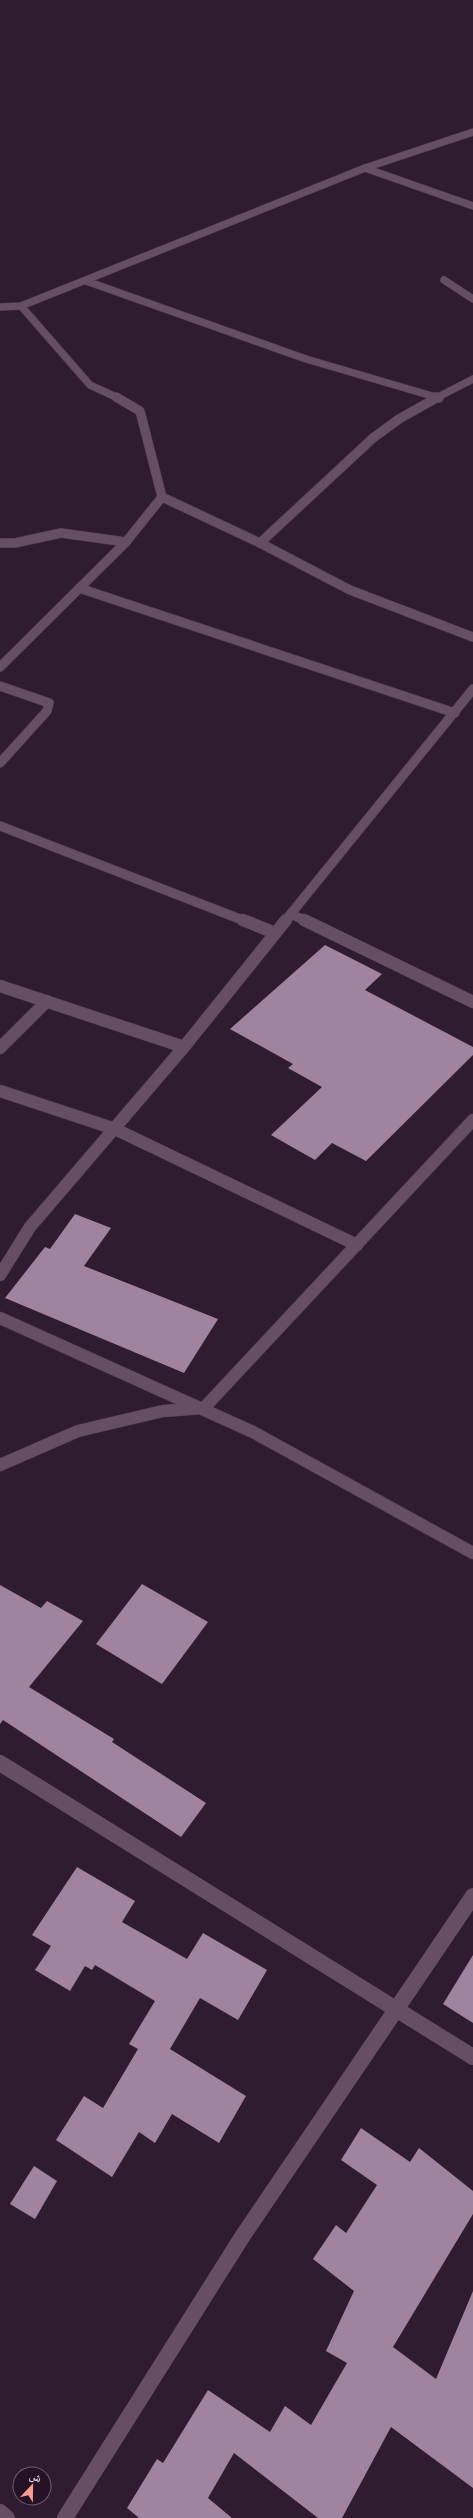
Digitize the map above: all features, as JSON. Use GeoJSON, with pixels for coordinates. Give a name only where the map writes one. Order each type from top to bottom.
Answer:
{"type":"FeatureCollection","features":[{"type":"Feature","properties":{"kind":"street"},"geometry":{"type":"LineString","coordinates":[[0,307],[21,306],[365,168],[473,132]]}},
{"type":"Feature","properties":{"kind":"street"},"geometry":{"type":"LineString","coordinates":[[460,137],[473,141]]}},
{"type":"Feature","properties":{"kind":"street"},"geometry":{"type":"LineString","coordinates":[[365,168],[473,206]]}},
{"type":"Feature","properties":{"kind":"street"},"geometry":{"type":"LineString","coordinates":[[444,280],[473,299]]}},
{"type":"Feature","properties":{"kind":"street"},"geometry":{"type":"LineString","coordinates":[[86,281],[306,359],[439,398]]}},
{"type":"Feature","properties":{"kind":"street"},"geometry":{"type":"LineString","coordinates":[[21,306],[90,386],[102,393],[133,404],[140,411],[162,497]]}},
{"type":"Feature","properties":{"kind":"street"},"geometry":{"type":"LineString","coordinates":[[260,543],[361,450],[373,435],[473,379]]}},
{"type":"Feature","properties":{"kind":"street"},"geometry":{"type":"LineString","coordinates":[[0,667],[126,542],[162,497]]}},
{"type":"Feature","properties":{"kind":"street"},"geometry":{"type":"LineString","coordinates":[[162,497],[260,543],[350,590],[473,637]]}},
{"type":"Feature","properties":{"kind":"street"},"geometry":{"type":"LineString","coordinates":[[0,543],[15,543],[61,533],[126,542]]}},
{"type":"Feature","properties":{"kind":"street"},"geometry":{"type":"LineString","coordinates":[[78,588],[455,713]]}},
{"type":"Feature","properties":{"kind":"street"},"geometry":{"type":"LineString","coordinates":[[0,686],[49,703],[46,711],[0,763]]}},
{"type":"Feature","properties":{"kind":"street"},"geometry":{"type":"LineString","coordinates":[[0,1275],[30,1227],[184,1047],[473,689]]}},
{"type":"Feature","properties":{"kind":"street"},"geometry":{"type":"LineString","coordinates":[[0,826],[275,933]]}},
{"type":"Feature","properties":{"kind":"street"},"geometry":{"type":"LineString","coordinates":[[291,914],[473,1002]]}},
{"type":"Feature","properties":{"kind":"street"},"geometry":{"type":"LineString","coordinates":[[0,986],[184,1047]]}},
{"type":"Feature","properties":{"kind":"street"},"geometry":{"type":"LineString","coordinates":[[0,1048],[46,1002]]}},
{"type":"Feature","properties":{"kind":"street"},"geometry":{"type":"LineString","coordinates":[[0,1091],[115,1129],[357,1245]]}},
{"type":"Feature","properties":{"kind":"street"},"geometry":{"type":"LineString","coordinates":[[0,1465],[78,1431],[163,1411],[204,1408],[473,1120]]}},
{"type":"Feature","properties":{"kind":"street"},"geometry":{"type":"LineString","coordinates":[[0,1318],[204,1408],[252,1432],[473,1553]]}},
{"type":"Feature","properties":{"kind":"street"},"geometry":{"type":"LineString","coordinates":[[0,1763],[473,2057]]}},
{"type":"Feature","properties":{"kind":"street"},"geometry":{"type":"LineString","coordinates":[[65,2518],[242,2237],[355,2068],[397,2011],[473,1896]]}},
{"type":"Feature","properties":{"kind":"street"},"geometry":{"type":"LineString","coordinates":[[0,2512],[7,2518]]}},
{"type":"Feature","properties":{"kind":"building"},"geometry":{"type":"Polygon","coordinates":[[[325,945],[382,974],[365,990],[473,1047],[473,1055],[366,1161],[332,1143],[315,1160],[271,1135],[322,1087],[288,1068],[293,1064],[230,1029],[325,945]]]}},
{"type":"Feature","properties":{"kind":"building"},"geometry":{"type":"Polygon","coordinates":[[[75,1214],[111,1228],[84,1266],[218,1319],[184,1373],[5,1298],[45,1247],[50,1249],[75,1214]]]}},
{"type":"Feature","properties":{"kind":"building"},"geometry":{"type":"Polygon","coordinates":[[[142,1584],[208,1622],[162,1684],[96,1644],[142,1584]]]}},
{"type":"Feature","properties":{"kind":"building"},"geometry":{"type":"Polygon","coordinates":[[[0,1585],[41,1608],[47,1601],[83,1621],[29,1687],[114,1739],[112,1742],[206,1803],[181,1837],[3,1720],[0,1724],[0,1585]]]}},
{"type":"Feature","properties":{"kind":"building"},"geometry":{"type":"Polygon","coordinates":[[[77,1867],[135,1901],[122,1922],[187,1959],[203,1933],[267,1970],[238,2020],[200,1998],[170,2049],[246,2096],[219,2143],[172,2114],[155,2143],[139,2132],[112,2177],[56,2140],[84,2096],[103,2108],[138,2049],[129,2044],[155,2001],[95,1965],[92,1970],[85,1966],[70,1991],[35,1970],[51,1946],[32,1935],[77,1867]]]}},
{"type":"Feature","properties":{"kind":"building"},"geometry":{"type":"Polygon","coordinates":[[[473,1955],[473,2023],[443,2004],[473,1955]]]}},
{"type":"Feature","properties":{"kind":"building"},"geometry":{"type":"Polygon","coordinates":[[[361,2128],[410,2162],[419,2148],[473,2191],[473,2214],[393,2347],[436,2379],[473,2291],[473,2488],[391,2427],[342,2518],[318,2518],[234,2453],[208,2498],[232,2518],[139,2518],[127,2508],[157,2459],[163,2463],[208,2390],[270,2432],[285,2406],[311,2425],[347,2363],[326,2351],[354,2291],[313,2259],[336,2225],[346,2233],[377,2185],[341,2160],[361,2128]]]}},
{"type":"Feature","properties":{"kind":"building"},"geometry":{"type":"Polygon","coordinates":[[[34,2166],[57,2181],[35,2219],[10,2204],[34,2166]]]}}]}
